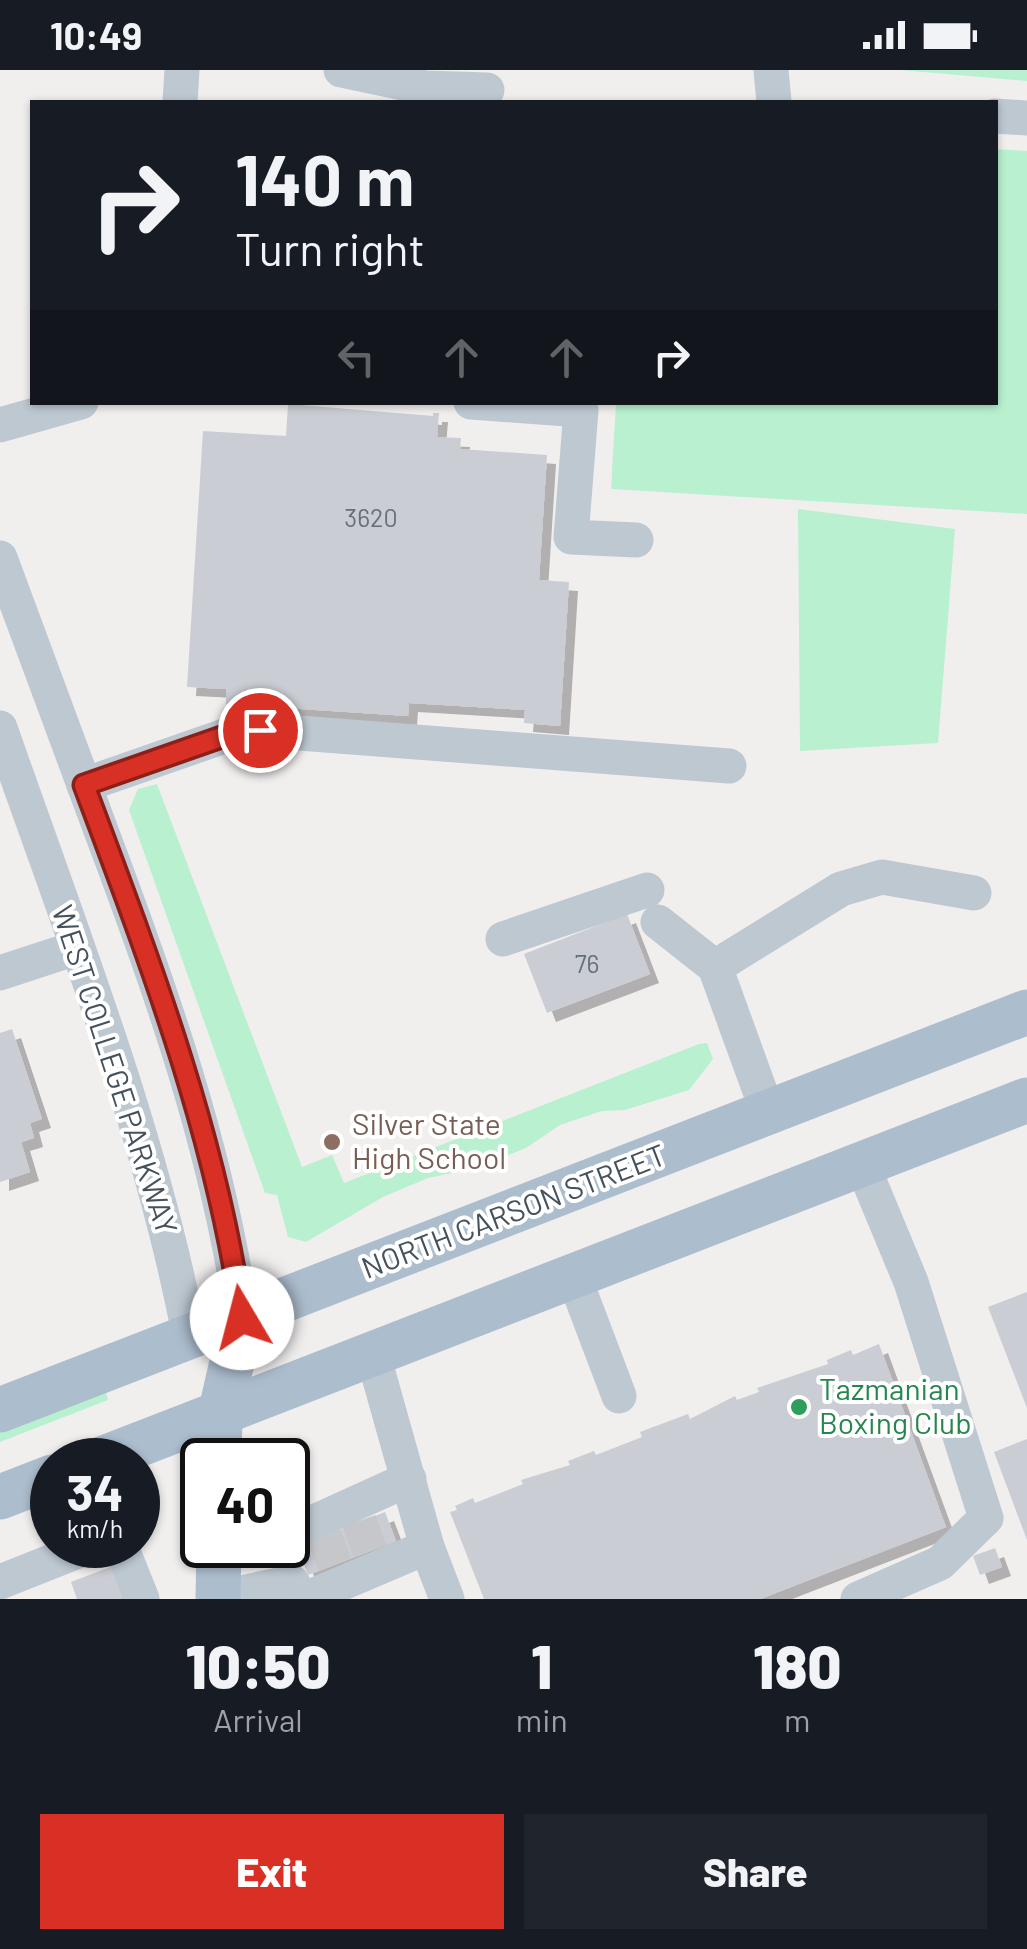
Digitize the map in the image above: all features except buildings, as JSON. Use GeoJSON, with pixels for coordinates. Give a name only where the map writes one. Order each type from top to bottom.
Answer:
{"type":"FeatureCollection","features":[{"type":"Feature","properties":{"kind":"main road","name":"NORTH CARSON STREET"},"geometry":{"type":"LineString","coordinates":[[0,1410],[1027,1012]]}},
{"type":"Feature","properties":{"kind":"main road"},"geometry":{"type":"LineString","coordinates":[[157,1438],[1027,1100]]}},
{"type":"Feature","properties":{"kind":"main road","name":"WEST COLLEGE PARKWAY"},"geometry":{"type":"LineString","coordinates":[[219,1438],[220,1414],[242,1318]]}},
{"type":"Feature","properties":{"kind":"main road","name":"WEST COLLEGE PARKWAY"},"geometry":{"type":"LineString","coordinates":[[190,1338],[220,1414]]}},
{"type":"Feature","properties":{"kind":"main road"},"geometry":{"type":"LineString","coordinates":[[0,1497],[30,1485]]}},
{"type":"Feature","properties":{"kind":"main road"},"geometry":{"type":"LineString","coordinates":[[218,1598],[219,1568]]}},
{"type":"Feature","properties":{"kind":"street"},"geometry":{"type":"LineString","coordinates":[[180,100],[182,70]]}},
{"type":"Feature","properties":{"kind":"street"},"geometry":{"type":"LineString","coordinates":[[340,70],[426,88],[489,88]]}},
{"type":"Feature","properties":{"kind":"street"},"geometry":{"type":"LineString","coordinates":[[772,70],[774,100]]}},
{"type":"Feature","properties":{"kind":"street"},"geometry":{"type":"LineString","coordinates":[[998,116],[1027,118]]}},
{"type":"Feature","properties":{"kind":"street"},"geometry":{"type":"LineString","coordinates":[[0,425],[70,405]]}},
{"type":"Feature","properties":{"kind":"street"},"geometry":{"type":"LineString","coordinates":[[513,405],[581,410],[571,537],[636,540]]}},
{"type":"Feature","properties":{"kind":"street","name":"WEST COLLEGE PARKWAY"},"geometry":{"type":"LineString","coordinates":[[0,558],[196,1100],[242,1318]]}},
{"type":"Feature","properties":{"kind":"street","name":"WEST COLLEGE PARKWAY"},"geometry":{"type":"LineString","coordinates":[[0,728],[153,1180],[190,1338]]}},
{"type":"Feature","properties":{"kind":"street"},"geometry":{"type":"LineString","coordinates":[[84,785],[233,733],[260,730],[730,766]]}},
{"type":"Feature","properties":{"kind":"street"},"geometry":{"type":"LineString","coordinates":[[715,967],[842,889],[882,877],[974,892]]}},
{"type":"Feature","properties":{"kind":"street"},"geometry":{"type":"LineString","coordinates":[[504,939],[652,906],[715,967],[768,1113]]}},
{"type":"Feature","properties":{"kind":"street"},"geometry":{"type":"LineString","coordinates":[[0,973],[76,948]]}},
{"type":"Feature","properties":{"kind":"street"},"geometry":{"type":"LineString","coordinates":[[858,1599],[940,1563],[986,1518],[912,1282],[862,1164]]}},
{"type":"Feature","properties":{"kind":"street"},"geometry":{"type":"LineString","coordinates":[[574,1277],[620,1396]]}},
{"type":"Feature","properties":{"kind":"street"},"geometry":{"type":"LineString","coordinates":[[372,1355],[427,1547],[447,1599]]}},
{"type":"Feature","properties":{"kind":"street"},"geometry":{"type":"LineString","coordinates":[[321,1548],[364,1536],[409,1479]]}},
{"type":"Feature","properties":{"kind":"street"},"geometry":{"type":"LineString","coordinates":[[299,1593],[321,1548],[364,1536],[427,1547]]}},
{"type":"Feature","properties":{"kind":"street"},"geometry":{"type":"LineString","coordinates":[[0,1582],[35,1568]]}},
{"type":"Feature","properties":{"kind":"street"},"geometry":{"type":"LineString","coordinates":[[130,1568],[142,1599]]}},
{"type":"Feature","properties":{"kind":"street"},"geometry":{"type":"LineString","coordinates":[[290,1568],[299,1593]]}},
{"type":"Feature","properties":{"kind":"street"},"geometry":{"type":"LineString","coordinates":[[218,1598],[299,1593]]}},
{"type":"Feature","properties":{"kind":"green space"},"geometry":{"type":"Polygon","coordinates":[[[900,70],[1027,70],[1027,81],[900,70]]]}},
{"type":"Feature","properties":{"kind":"green space"},"geometry":{"type":"Polygon","coordinates":[[[998,149],[1027,151],[1027,514],[611,489],[616,405],[998,405],[998,149]]]}},
{"type":"Feature","properties":{"kind":"green space"},"geometry":{"type":"Polygon","coordinates":[[[798,509],[955,529],[938,743],[800,751],[798,509]]]}},
{"type":"Feature","properties":{"kind":"green space"},"geometry":{"type":"Polygon","coordinates":[[[157,784],[302,1167],[332,1155],[344,1183],[699,1044],[707,1043],[713,1059],[689,1090],[560,1125],[526,1148],[477,1168],[428,1178],[383,1197],[306,1242],[288,1237],[277,1195],[265,1193],[129,810],[138,789],[157,784]]]}},
{"type":"Feature","properties":{"kind":"green space"},"geometry":{"type":"Polygon","coordinates":[[[105,1389],[108,1400],[0,1442],[0,1427],[105,1389]]]}},
{"type":"Feature","properties":{"kind":"tunnel"},"geometry":{"type":"LineString","coordinates":[[359,1521],[370,1551]]}},
{"type":"Feature","properties":{"kind":"tunnel"},"geometry":{"type":"LineString","coordinates":[[324,1536],[335,1565]]}},
{"type":"Feature","properties":{"kind":"place","name":"Silver State High School"},"geometry":{"type":"Point","coordinates":[332,1142]}},
{"type":"Feature","properties":{"kind":"place","name":"Tazmanian Boxing Club"},"geometry":{"type":"Point","coordinates":[799,1407]}},
{"type":"Feature","properties":{"kind":"route"},"geometry":{"type":"LineString","coordinates":[[242,1318],[196,1100],[84,785],[233,733],[260,730]]}}]}
